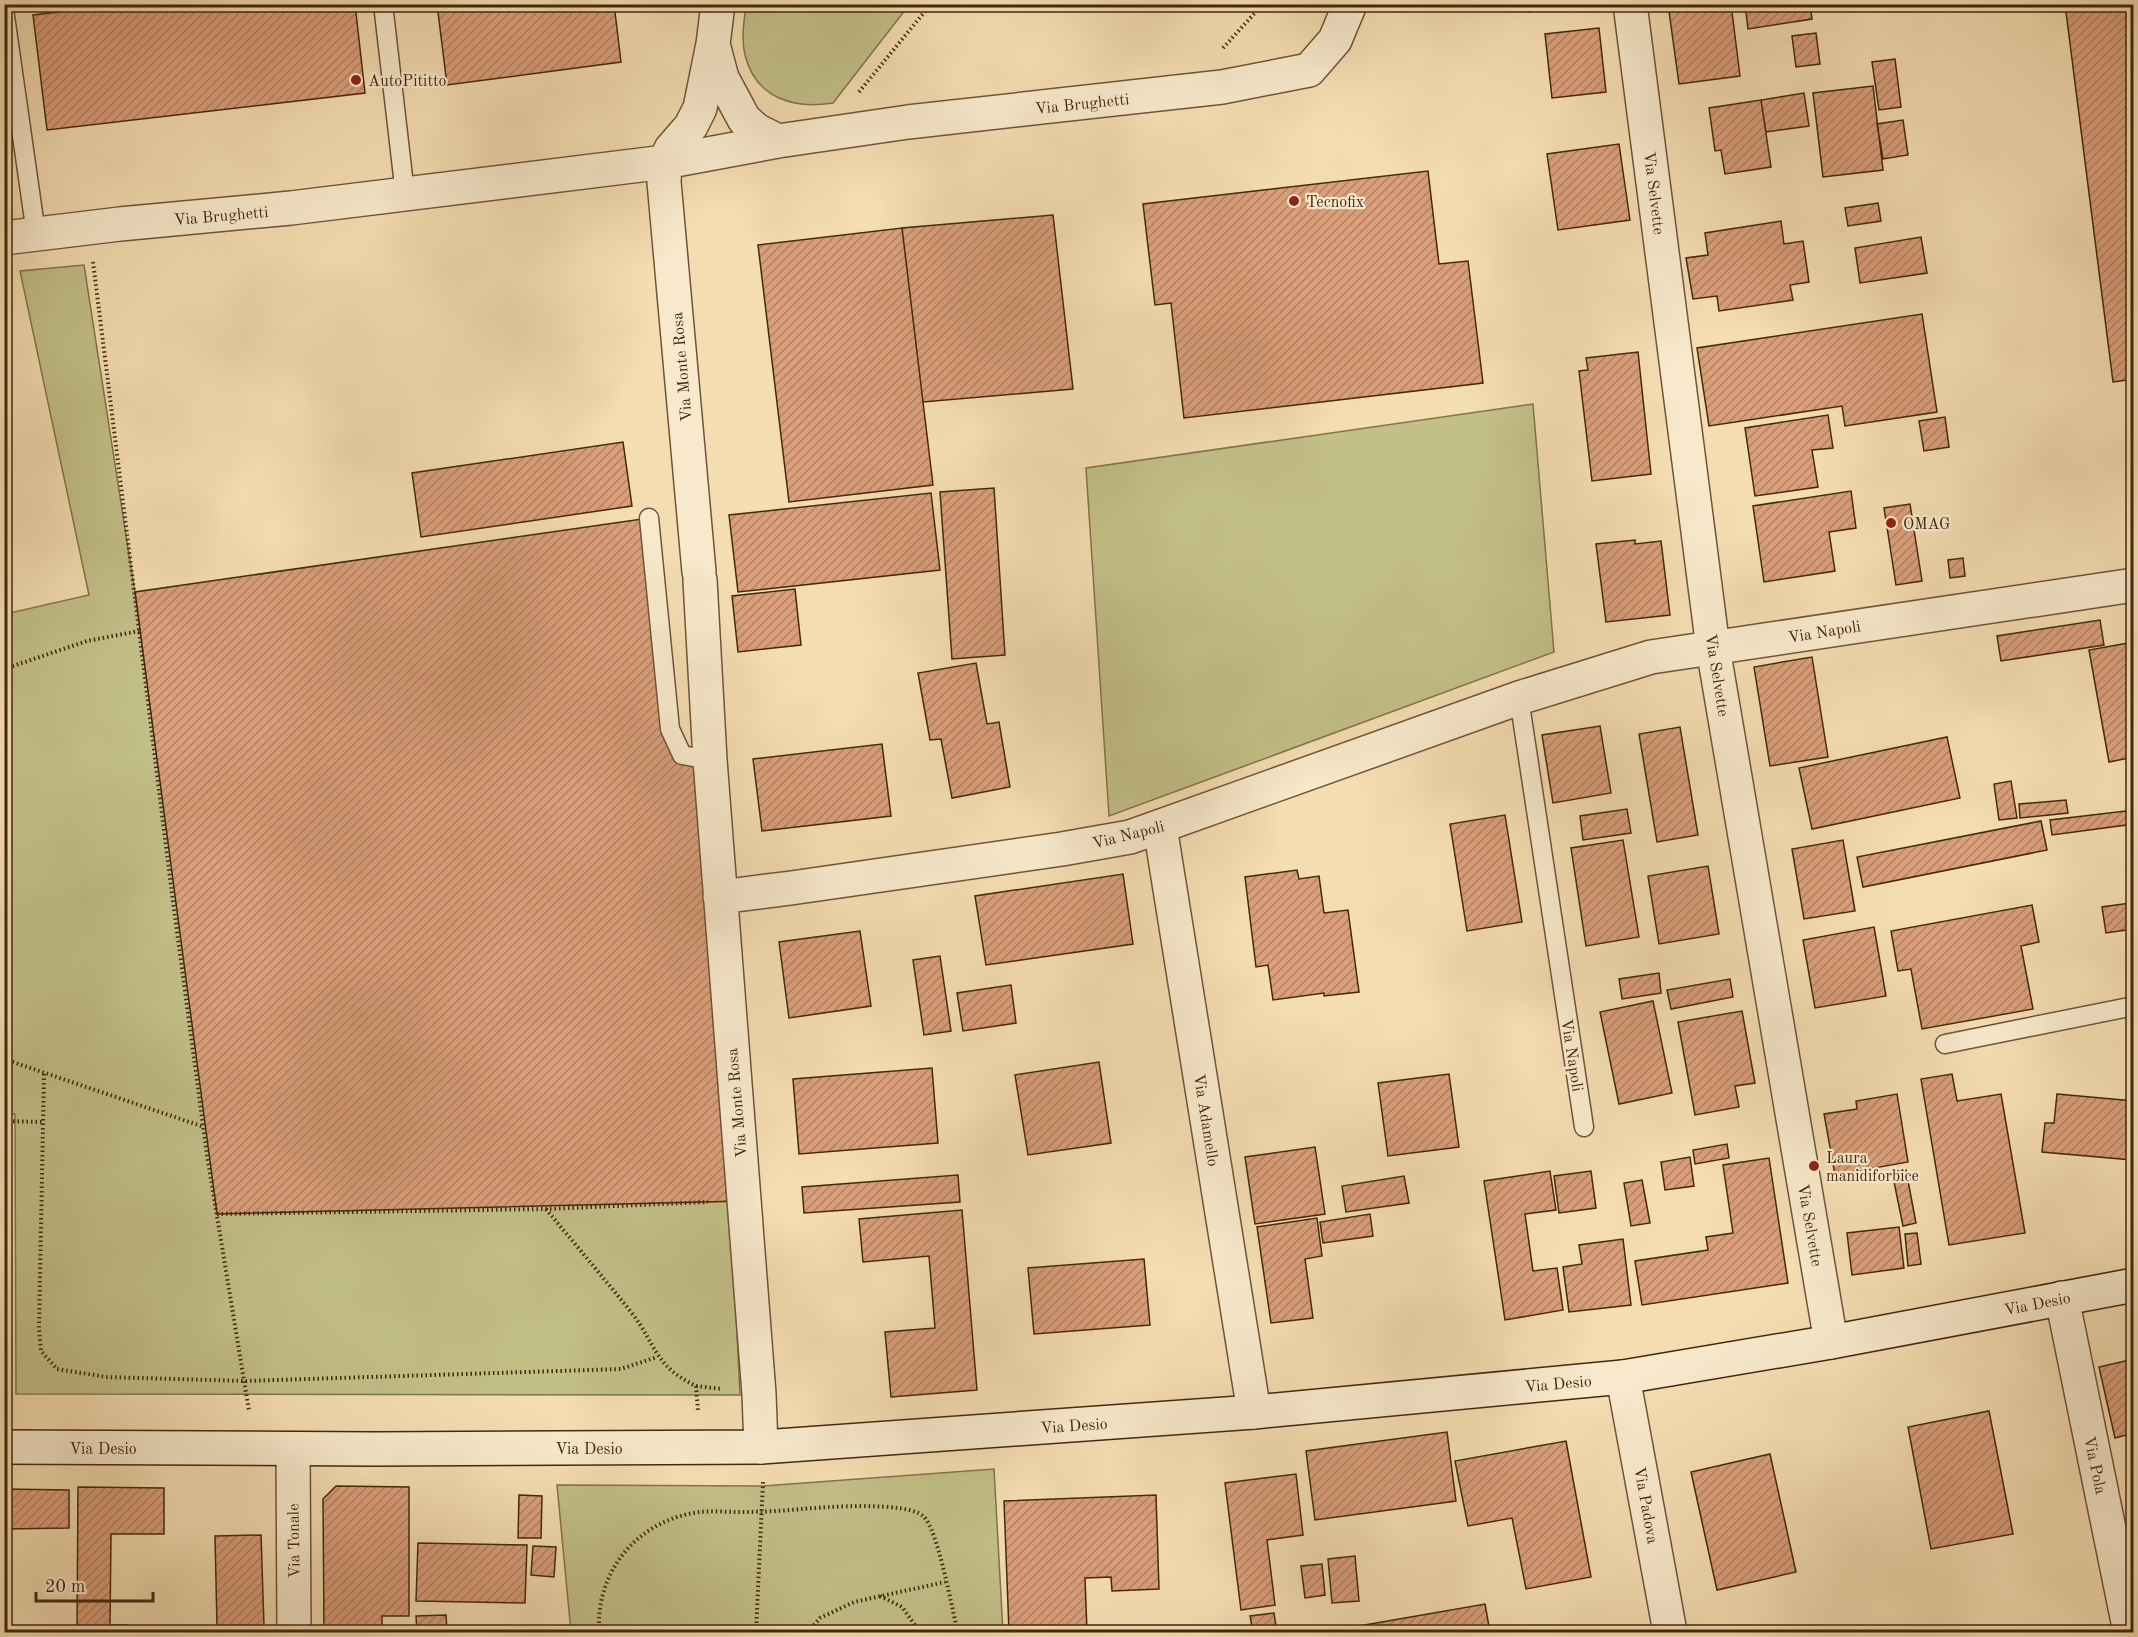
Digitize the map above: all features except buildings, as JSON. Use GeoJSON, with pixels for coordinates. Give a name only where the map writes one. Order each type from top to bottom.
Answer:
{"type":"FeatureCollection","features":[{"type":"Feature","properties":{"kind":"street"},"geometry":{"type":"LineString","coordinates":[[665,162],[671,149],[691,126],[700,108],[713,44],[717,4]]}},
{"type":"Feature","properties":{"kind":"street","name":"Via Brughetti"},"geometry":{"type":"LineString","coordinates":[[20,236],[291,208],[665,162],[778,141],[908,122],[1222,87],[1309,70],[1335,40],[1350,4]]}},
{"type":"Feature","properties":{"kind":"street","name":"Via Selvette"},"geometry":{"type":"LineString","coordinates":[[1630,4],[1713,648],[1831,1342]]}},
{"type":"Feature","properties":{"kind":"street"},"geometry":{"type":"LineString","coordinates":[[713,44],[723,78],[744,119],[756,130],[778,141]]}},
{"type":"Feature","properties":{"kind":"street","name":"Via Monte Rosa"},"geometry":{"type":"LineString","coordinates":[[665,162],[664,182],[700,576],[710,760],[763,1461]]}},
{"type":"Feature","properties":{"kind":"street","name":"Via Napoli"},"geometry":{"type":"LineString","coordinates":[[720,897],[1062,849],[1130,837],[1519,698],[1651,657],[2133,585]]}},
{"type":"Feature","properties":{"kind":"street","name":"Via Adamello"},"geometry":{"type":"LineString","coordinates":[[1160,827],[1254,1412]]}},
{"type":"Feature","properties":{"kind":"street","name":"Via Desio"},"geometry":{"type":"LineString","coordinates":[[4,1447],[293,1449],[701,1447],[763,1461],[1623,1377],[1831,1342],[2133,1285]]}},
{"type":"Feature","properties":{"kind":"street","name":"Via Pola"},"geometry":{"type":"LineString","coordinates":[[2062,1298],[2130,1632]]}},
{"type":"Feature","properties":{"kind":"street","name":"Via Padova"},"geometry":{"type":"LineString","coordinates":[[1623,1377],[1670,1632]]}},
{"type":"Feature","properties":{"kind":"street","name":"Via Tonale"},"geometry":{"type":"LineString","coordinates":[[293,1449],[294,1632]]}},
{"type":"Feature","properties":{"kind":"lane"},"geometry":{"type":"LineString","coordinates":[[383,4],[405,194]]}},
{"type":"Feature","properties":{"kind":"lane","name":"Via Brughetti"},"geometry":{"type":"LineString","coordinates":[[4,9],[20,236]]}},
{"type":"Feature","properties":{"kind":"lane"},"geometry":{"type":"LineString","coordinates":[[649,519],[670,729],[682,755],[710,760]]}},
{"type":"Feature","properties":{"kind":"lane","name":"Via Napoli"},"geometry":{"type":"LineString","coordinates":[[1519,698],[1584,1127]]}},
{"type":"Feature","properties":{"kind":"lane"},"geometry":{"type":"LineString","coordinates":[[1945,1044],[2133,1006]]}},
{"type":"Feature","properties":{"kind":"path"},"geometry":{"type":"LineString","coordinates":[[855,130],[852,100],[931,4]]}},
{"type":"Feature","properties":{"kind":"path"},"geometry":{"type":"LineString","coordinates":[[1222,87],[1219,53],[1263,4]]}},
{"type":"Feature","properties":{"kind":"path"},"geometry":{"type":"LineString","coordinates":[[92,256],[204,1127],[256,1449]]}},
{"type":"Feature","properties":{"kind":"path"},"geometry":{"type":"LineString","coordinates":[[4,669],[87,641],[139,631]]}},
{"type":"Feature","properties":{"kind":"path"},"geometry":{"type":"LineString","coordinates":[[4,1059],[204,1127]]}},
{"type":"Feature","properties":{"kind":"path"},"geometry":{"type":"LineString","coordinates":[[44,1074],[39,1328],[41,1351],[57,1369],[106,1377],[245,1381],[621,1369],[657,1357]]}},
{"type":"Feature","properties":{"kind":"path"},"geometry":{"type":"LineString","coordinates":[[4,1121],[42,1122]]}},
{"type":"Feature","properties":{"kind":"path"},"geometry":{"type":"LineString","coordinates":[[217,1214],[546,1209],[744,1201]]}},
{"type":"Feature","properties":{"kind":"path"},"geometry":{"type":"LineString","coordinates":[[546,1209],[633,1315],[657,1357],[677,1377],[696,1386],[701,1447]]}},
{"type":"Feature","properties":{"kind":"path"},"geometry":{"type":"LineString","coordinates":[[756,1632],[763,1461]]}},
{"type":"Feature","properties":{"kind":"path"},"geometry":{"type":"LineString","coordinates":[[599,1632],[598,1612],[606,1581],[625,1550],[653,1527],[675,1517],[696,1512],[762,1512],[830,1507],[897,1508],[914,1511],[924,1516],[933,1533],[957,1632]]}},
{"type":"Feature","properties":{"kind":"path"},"geometry":{"type":"LineString","coordinates":[[808,1632],[819,1618],[854,1602],[945,1582]]}},
{"type":"Feature","properties":{"kind":"path"},"geometry":{"type":"LineString","coordinates":[[880,1595],[902,1607],[920,1632]]}},
{"type":"Feature","properties":{"kind":"shaded area"},"geometry":{"type":"Polygon","coordinates":[[[746,4],[909,5],[833,103],[804,104],[778,98],[758,82],[750,70],[744,49],[743,30],[746,4]]]}},
{"type":"Feature","properties":{"kind":"shaded area"},"geometry":{"type":"Polygon","coordinates":[[[84,265],[135,593],[244,1190],[730,1184],[740,1395],[16,1394],[15,1114],[5,1114],[5,614],[89,595],[20,271],[84,265]]]}},
{"type":"Feature","properties":{"kind":"shaded area"},"geometry":{"type":"Polygon","coordinates":[[[1533,404],[1554,652],[1109,816],[1086,468],[1533,404]]]}},
{"type":"Feature","properties":{"kind":"shaded area"},"geometry":{"type":"Polygon","coordinates":[[[994,1469],[1003,1632],[571,1632],[557,1485],[763,1486],[994,1469]]]}},
{"type":"Feature","properties":{"kind":"place","name":"AutoPititto"},"geometry":{"type":"Point","coordinates":[356,80]}},
{"type":"Feature","properties":{"kind":"place","name":"Tecnofix"},"geometry":{"type":"Point","coordinates":[1294,201]}},
{"type":"Feature","properties":{"kind":"place","name":"OMAG"},"geometry":{"type":"Point","coordinates":[1891,523]}},
{"type":"Feature","properties":{"kind":"place","name":"Laura manidiforbice"},"geometry":{"type":"Point","coordinates":[1814,1166]}}]}
